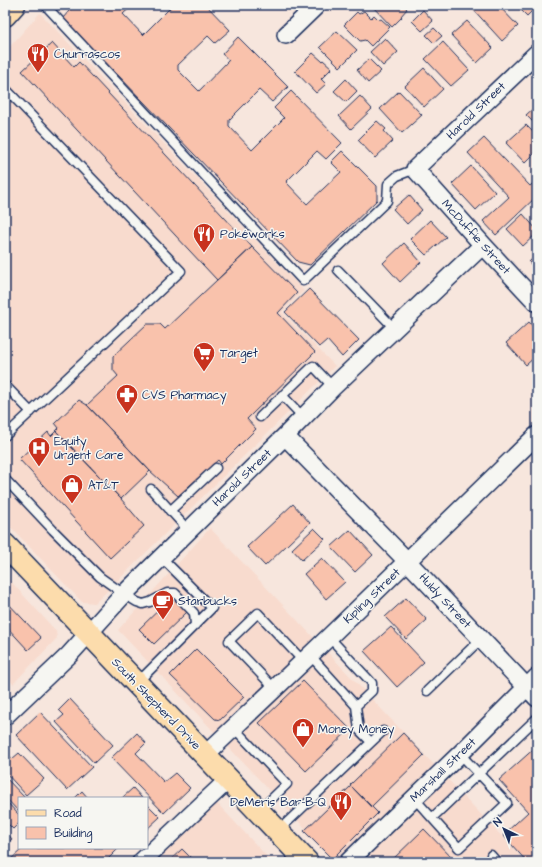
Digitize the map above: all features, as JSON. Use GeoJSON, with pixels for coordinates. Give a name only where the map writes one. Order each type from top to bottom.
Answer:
{"type":"FeatureCollection","features":[{"type":"Feature","properties":{"kind":"main road"},"geometry":{"type":"LineString","coordinates":[[5,15],[14,5]]}},
{"type":"Feature","properties":{"kind":"main road","name":"South Shepherd Drive"},"geometry":{"type":"LineString","coordinates":[[5,545],[307,862]]}},
{"type":"Feature","properties":{"kind":"street"},"geometry":{"type":"LineString","coordinates":[[286,35],[317,5]]}},
{"type":"Feature","properties":{"kind":"street","name":"Harold Street"},"geometry":{"type":"LineString","coordinates":[[415,169],[537,53]]}},
{"type":"Feature","properties":{"kind":"street","name":"McDuffie Street"},"geometry":{"type":"LineString","coordinates":[[415,169],[537,304]]}},
{"type":"Feature","properties":{"kind":"street","name":"Harold Street"},"geometry":{"type":"LineString","coordinates":[[5,716],[69,655],[124,594],[333,387],[483,245]]}},
{"type":"Feature","properties":{"kind":"street","name":"Huldy Street"},"geometry":{"type":"LineString","coordinates":[[285,436],[481,639],[534,688]]}},
{"type":"Feature","properties":{"kind":"street","name":"Kipling Street"},"geometry":{"type":"LineString","coordinates":[[205,755],[408,562],[537,436]]}},
{"type":"Feature","properties":{"kind":"street","name":"Marshall Street"},"geometry":{"type":"LineString","coordinates":[[353,860],[460,754],[534,688]]}},
{"type":"Feature","properties":{"kind":"street"},"geometry":{"type":"LineString","coordinates":[[141,862],[228,780]]}},
{"type":"Feature","properties":{"kind":"lane"},"geometry":{"type":"LineString","coordinates":[[45,5],[303,281],[387,201],[388,184],[397,176],[415,169]]}},
{"type":"Feature","properties":{"kind":"lane"},"geometry":{"type":"LineString","coordinates":[[5,88],[181,271],[5,436]]}},
{"type":"Feature","properties":{"kind":"lane"},"geometry":{"type":"LineString","coordinates":[[338,270],[395,328]]}},
{"type":"Feature","properties":{"kind":"lane"},"geometry":{"type":"LineString","coordinates":[[260,417],[313,366],[333,387]]}},
{"type":"Feature","properties":{"kind":"lane"},"geometry":{"type":"LineString","coordinates":[[5,385],[31,412]]}},
{"type":"Feature","properties":{"kind":"lane"},"geometry":{"type":"LineString","coordinates":[[282,395],[303,417]]}},
{"type":"Feature","properties":{"kind":"lane"},"geometry":{"type":"LineString","coordinates":[[170,511],[216,468]]}},
{"type":"Feature","properties":{"kind":"lane"},"geometry":{"type":"LineString","coordinates":[[5,479],[100,577],[124,594],[143,604],[167,593],[175,593],[194,613],[195,625]]}},
{"type":"Feature","properties":{"kind":"lane"},"geometry":{"type":"LineString","coordinates":[[151,489],[188,530]]}},
{"type":"Feature","properties":{"kind":"lane"},"geometry":{"type":"LineString","coordinates":[[137,684],[212,608],[161,557]]}},
{"type":"Feature","properties":{"kind":"lane"},"geometry":{"type":"LineString","coordinates":[[275,689],[229,641],[258,613],[356,706],[360,730],[371,742]]}},
{"type":"Feature","properties":{"kind":"lane"},"geometry":{"type":"LineString","coordinates":[[329,637],[372,683],[372,691],[356,706]]}},
{"type":"Feature","properties":{"kind":"lane"},"geometry":{"type":"LineString","coordinates":[[427,690],[481,639]]}},
{"type":"Feature","properties":{"kind":"lane"},"geometry":{"type":"LineString","coordinates":[[432,818],[537,718]]}},
{"type":"Feature","properties":{"kind":"lane"},"geometry":{"type":"LineString","coordinates":[[234,728],[287,784],[258,811]]}},
{"type":"Feature","properties":{"kind":"lane"},"geometry":{"type":"LineString","coordinates":[[277,831],[383,731]]}},
{"type":"Feature","properties":{"kind":"lane"},"geometry":{"type":"LineString","coordinates":[[414,798],[459,848],[507,803],[460,754]]}},
{"type":"Feature","properties":{"kind":"lane"},"geometry":{"type":"LineString","coordinates":[[491,855],[497,862]]}},
{"type":"Feature","properties":{"kind":"shaded area"},"geometry":{"type":"Polygon","coordinates":[[[40,13],[304,291],[282,312],[335,366],[95,603],[82,602],[5,521],[5,52],[40,13]]]}},
{"type":"Feature","properties":{"kind":"shaded area"},"geometry":{"type":"Polygon","coordinates":[[[210,528],[526,862],[337,862],[118,630],[210,528]]]}},
{"type":"Feature","properties":{"kind":"shaded area"},"geometry":{"type":"Polygon","coordinates":[[[5,575],[56,631],[57,638],[13,684],[5,675],[5,575]]]}},
{"type":"Feature","properties":{"kind":"shaded area"},"geometry":{"type":"Polygon","coordinates":[[[217,803],[272,862],[154,862],[217,803]]]}},
{"type":"Feature","properties":{"kind":"building"},"geometry":{"type":"Polygon","coordinates":[[[74,5],[133,5],[123,14],[143,35],[173,5],[206,5],[230,30],[215,43],[208,36],[178,65],[178,70],[199,91],[229,60],[222,54],[238,37],[288,87],[272,102],[259,90],[229,120],[229,126],[252,150],[284,118],[274,108],[291,91],[342,143],[326,159],[317,151],[286,182],[307,204],[341,172],[331,162],[342,151],[377,186],[377,200],[310,265],[298,262],[63,18],[74,5]]]}},
{"type":"Feature","properties":{"kind":"building"},"geometry":{"type":"Polygon","coordinates":[[[371,5],[403,5],[407,9],[401,16],[402,17],[392,27],[371,5]]]}},
{"type":"Feature","properties":{"kind":"building"},"geometry":{"type":"Polygon","coordinates":[[[473,5],[498,5],[518,26],[502,41],[471,7],[473,5]]]}},
{"type":"Feature","properties":{"kind":"building"},"geometry":{"type":"Polygon","coordinates":[[[516,5],[537,5],[537,6],[527,16],[516,5]]]}},
{"type":"Feature","properties":{"kind":"building"},"geometry":{"type":"Polygon","coordinates":[[[423,10],[433,21],[422,31],[412,21],[423,10]]]}},
{"type":"Feature","properties":{"kind":"building"},"geometry":{"type":"Polygon","coordinates":[[[364,11],[371,18],[374,15],[390,27],[371,46],[365,40],[360,41],[344,25],[357,12],[359,14],[364,11]]]}},
{"type":"Feature","properties":{"kind":"building"},"geometry":{"type":"Polygon","coordinates":[[[467,21],[493,48],[477,63],[451,35],[467,21]]]}},
{"type":"Feature","properties":{"kind":"building"},"geometry":{"type":"Polygon","coordinates":[[[434,28],[442,36],[434,43],[426,35],[434,28]]]}},
{"type":"Feature","properties":{"kind":"building"},"geometry":{"type":"Polygon","coordinates":[[[337,31],[357,50],[340,67],[320,47],[337,31]]]}},
{"type":"Feature","properties":{"kind":"building"},"geometry":{"type":"Polygon","coordinates":[[[385,38],[398,52],[383,66],[370,52],[385,38]]]}},
{"type":"Feature","properties":{"kind":"building"},"geometry":{"type":"Polygon","coordinates":[[[443,42],[469,70],[451,86],[425,59],[443,42]]]}},
{"type":"Feature","properties":{"kind":"building"},"geometry":{"type":"Polygon","coordinates":[[[52,43],[74,67],[79,62],[252,247],[217,280],[22,71],[52,43]]]}},
{"type":"Feature","properties":{"kind":"building"},"geometry":{"type":"Polygon","coordinates":[[[313,53],[332,68],[321,79],[326,84],[316,93],[295,71],[313,53]]]}},
{"type":"Feature","properties":{"kind":"building"},"geometry":{"type":"Polygon","coordinates":[[[369,59],[381,71],[368,83],[357,70],[369,59]]]}},
{"type":"Feature","properties":{"kind":"building"},"geometry":{"type":"Polygon","coordinates":[[[424,68],[443,89],[424,107],[405,86],[424,68]]]}},
{"type":"Feature","properties":{"kind":"building"},"geometry":{"type":"Polygon","coordinates":[[[346,79],[357,91],[346,102],[334,91],[346,79]]]}},
{"type":"Feature","properties":{"kind":"building"},"geometry":{"type":"Polygon","coordinates":[[[399,91],[422,115],[402,133],[380,109],[399,91]]]}},
{"type":"Feature","properties":{"kind":"building"},"geometry":{"type":"Polygon","coordinates":[[[360,96],[372,109],[351,129],[339,116],[360,96]]]}},
{"type":"Feature","properties":{"kind":"building"},"geometry":{"type":"Polygon","coordinates":[[[537,105],[537,126],[526,115],[537,105]]]}},
{"type":"Feature","properties":{"kind":"building"},"geometry":{"type":"Polygon","coordinates":[[[377,121],[386,129],[384,131],[393,141],[375,158],[358,140],[377,121]]]}},
{"type":"Feature","properties":{"kind":"building"},"geometry":{"type":"Polygon","coordinates":[[[526,125],[537,136],[537,151],[525,163],[506,143],[526,125]]]}},
{"type":"Feature","properties":{"kind":"building"},"geometry":{"type":"Polygon","coordinates":[[[484,138],[530,186],[537,180],[537,196],[496,235],[483,221],[509,197],[468,153],[484,138]]]}},
{"type":"Feature","properties":{"kind":"building"},"geometry":{"type":"Polygon","coordinates":[[[471,166],[495,192],[476,210],[452,184],[471,166]]]}},
{"type":"Feature","properties":{"kind":"building"},"geometry":{"type":"Polygon","coordinates":[[[409,195],[422,210],[407,224],[393,209],[409,195]]]}},
{"type":"Feature","properties":{"kind":"building"},"geometry":{"type":"Polygon","coordinates":[[[523,214],[537,230],[537,233],[523,246],[507,229],[523,214]]]}},
{"type":"Feature","properties":{"kind":"building"},"geometry":{"type":"Polygon","coordinates":[[[430,220],[446,237],[426,255],[410,239],[430,220]]]}},
{"type":"Feature","properties":{"kind":"building"},"geometry":{"type":"Polygon","coordinates":[[[404,243],[421,262],[400,282],[383,263],[404,243]]]}},
{"type":"Feature","properties":{"kind":"building","name":"Target"},"geometry":{"type":"Polygon","coordinates":[[[252,247],[297,293],[278,313],[315,352],[247,419],[256,429],[221,464],[218,460],[178,496],[150,471],[87,405],[118,376],[113,370],[113,356],[147,324],[160,324],[165,329],[252,247]]]}},
{"type":"Feature","properties":{"kind":"building"},"geometry":{"type":"Polygon","coordinates":[[[537,254],[537,271],[529,262],[537,254]]]}},
{"type":"Feature","properties":{"kind":"building"},"geometry":{"type":"Polygon","coordinates":[[[309,289],[359,340],[342,357],[327,340],[319,347],[285,312],[309,289]]]}},
{"type":"Feature","properties":{"kind":"building"},"geometry":{"type":"Polygon","coordinates":[[[529,322],[537,331],[537,355],[526,365],[506,343],[529,322]]]}},
{"type":"Feature","properties":{"kind":"building"},"geometry":{"type":"Polygon","coordinates":[[[79,400],[87,405],[150,471],[121,499],[56,431],[59,428],[55,423],[79,400]]]}},
{"type":"Feature","properties":{"kind":"building"},"geometry":{"type":"Polygon","coordinates":[[[56,431],[121,499],[144,526],[110,558],[19,459],[48,432],[51,436],[56,431]]]}},
{"type":"Feature","properties":{"kind":"building"},"geometry":{"type":"Polygon","coordinates":[[[293,504],[310,523],[265,566],[247,547],[293,504]]]}},
{"type":"Feature","properties":{"kind":"building"},"geometry":{"type":"Polygon","coordinates":[[[314,528],[325,539],[302,560],[292,549],[314,528]]]}},
{"type":"Feature","properties":{"kind":"building"},"geometry":{"type":"Polygon","coordinates":[[[350,530],[373,555],[355,572],[331,547],[350,530]]]}},
{"type":"Feature","properties":{"kind":"building"},"geometry":{"type":"Polygon","coordinates":[[[322,558],[345,582],[326,599],[304,574],[322,558]]]}},
{"type":"Feature","properties":{"kind":"building"},"geometry":{"type":"Polygon","coordinates":[[[406,598],[427,620],[406,639],[385,617],[406,598]]]}},
{"type":"Feature","properties":{"kind":"building"},"geometry":{"type":"Polygon","coordinates":[[[5,600],[41,638],[28,650],[5,625],[5,600]]]}},
{"type":"Feature","properties":{"kind":"building","name":"Starbucks"},"geometry":{"type":"Polygon","coordinates":[[[169,600],[172,603],[175,600],[187,612],[154,644],[139,629],[169,600]]]}},
{"type":"Feature","properties":{"kind":"building"},"geometry":{"type":"Polygon","coordinates":[[[391,627],[424,662],[397,687],[364,651],[391,627]]]}},
{"type":"Feature","properties":{"kind":"building"},"geometry":{"type":"Polygon","coordinates":[[[196,649],[244,697],[220,720],[215,719],[170,675],[196,649]]]}},
{"type":"Feature","properties":{"kind":"building"},"geometry":{"type":"Polygon","coordinates":[[[303,681],[350,729],[306,771],[259,723],[303,681]]]}},
{"type":"Feature","properties":{"kind":"building"},"geometry":{"type":"Polygon","coordinates":[[[70,699],[113,745],[94,763],[56,722],[64,715],[59,710],[70,699]]]}},
{"type":"Feature","properties":{"kind":"building"},"geometry":{"type":"Polygon","coordinates":[[[40,712],[92,767],[67,790],[16,735],[40,712]]]}},
{"type":"Feature","properties":{"kind":"building"},"geometry":{"type":"Polygon","coordinates":[[[137,733],[146,743],[136,753],[164,782],[175,773],[190,788],[164,813],[111,758],[137,733]]]}},
{"type":"Feature","properties":{"kind":"building"},"geometry":{"type":"Polygon","coordinates":[[[403,733],[424,755],[371,807],[350,785],[403,733]]]}},
{"type":"Feature","properties":{"kind":"building"},"geometry":{"type":"Polygon","coordinates":[[[537,746],[537,862],[527,862],[503,835],[528,812],[499,780],[537,746]]]}},
{"type":"Feature","properties":{"kind":"building"},"geometry":{"type":"Polygon","coordinates":[[[19,753],[44,779],[26,795],[5,772],[5,757],[8,754],[12,759],[19,753]]]}},
{"type":"Feature","properties":{"kind":"building"},"geometry":{"type":"Polygon","coordinates":[[[5,777],[24,797],[18,797],[18,811],[5,797],[5,777]]]}},
{"type":"Feature","properties":{"kind":"building","name":"DeMeris Bar-B-Q"},"geometry":{"type":"Polygon","coordinates":[[[351,786],[378,813],[332,859],[304,831],[351,786]]]}},
{"type":"Feature","properties":{"kind":"building"},"geometry":{"type":"Polygon","coordinates":[[[133,788],[141,797],[123,797],[133,788]]]}},
{"type":"Feature","properties":{"kind":"building"},"geometry":{"type":"Polygon","coordinates":[[[82,791],[87,797],[76,797],[82,791]]]}},
{"type":"Feature","properties":{"kind":"building"},"geometry":{"type":"Polygon","coordinates":[[[5,800],[18,814],[18,824],[13,829],[5,821],[5,800]]]}},
{"type":"Feature","properties":{"kind":"building"},"geometry":{"type":"Polygon","coordinates":[[[148,805],[160,817],[148,828],[148,805]]]}},
{"type":"Feature","properties":{"kind":"building"},"geometry":{"type":"Polygon","coordinates":[[[424,829],[456,862],[390,862],[424,829]]]}},
{"type":"Feature","properties":{"kind":"building"},"geometry":{"type":"Polygon","coordinates":[[[5,831],[12,839],[5,845],[5,831]]]}},
{"type":"Feature","properties":{"kind":"building"},"geometry":{"type":"Polygon","coordinates":[[[22,849],[118,849],[105,862],[8,862],[22,849]]]}},
{"type":"Feature","properties":{"kind":"building"},"geometry":{"type":"Polygon","coordinates":[[[182,849],[195,862],[168,862],[182,849]]]}},
{"type":"Feature","properties":{"kind":"place","name":"Churrascos"},"geometry":{"type":"Point","coordinates":[38,74]}},
{"type":"Feature","properties":{"kind":"place","name":"Pokéworks"},"geometry":{"type":"Point","coordinates":[204,254]}},
{"type":"Feature","properties":{"kind":"place","name":"Target"},"geometry":{"type":"Point","coordinates":[204,372]}},
{"type":"Feature","properties":{"kind":"place","name":"CVS Pharmacy"},"geometry":{"type":"Point","coordinates":[127,414]}},
{"type":"Feature","properties":{"kind":"place","name":"Equity Urgent Care"},"geometry":{"type":"Point","coordinates":[39,468]}},
{"type":"Feature","properties":{"kind":"place","name":"AT&T"},"geometry":{"type":"Point","coordinates":[72,504]}},
{"type":"Feature","properties":{"kind":"place","name":"Starbucks"},"geometry":{"type":"Point","coordinates":[163,620]}},
{"type":"Feature","properties":{"kind":"place","name":"Money Money"},"geometry":{"type":"Point","coordinates":[303,748]}},
{"type":"Feature","properties":{"kind":"place","name":"DeMeris Bar-B-Q"},"geometry":{"type":"Point","coordinates":[341,822]}}]}
